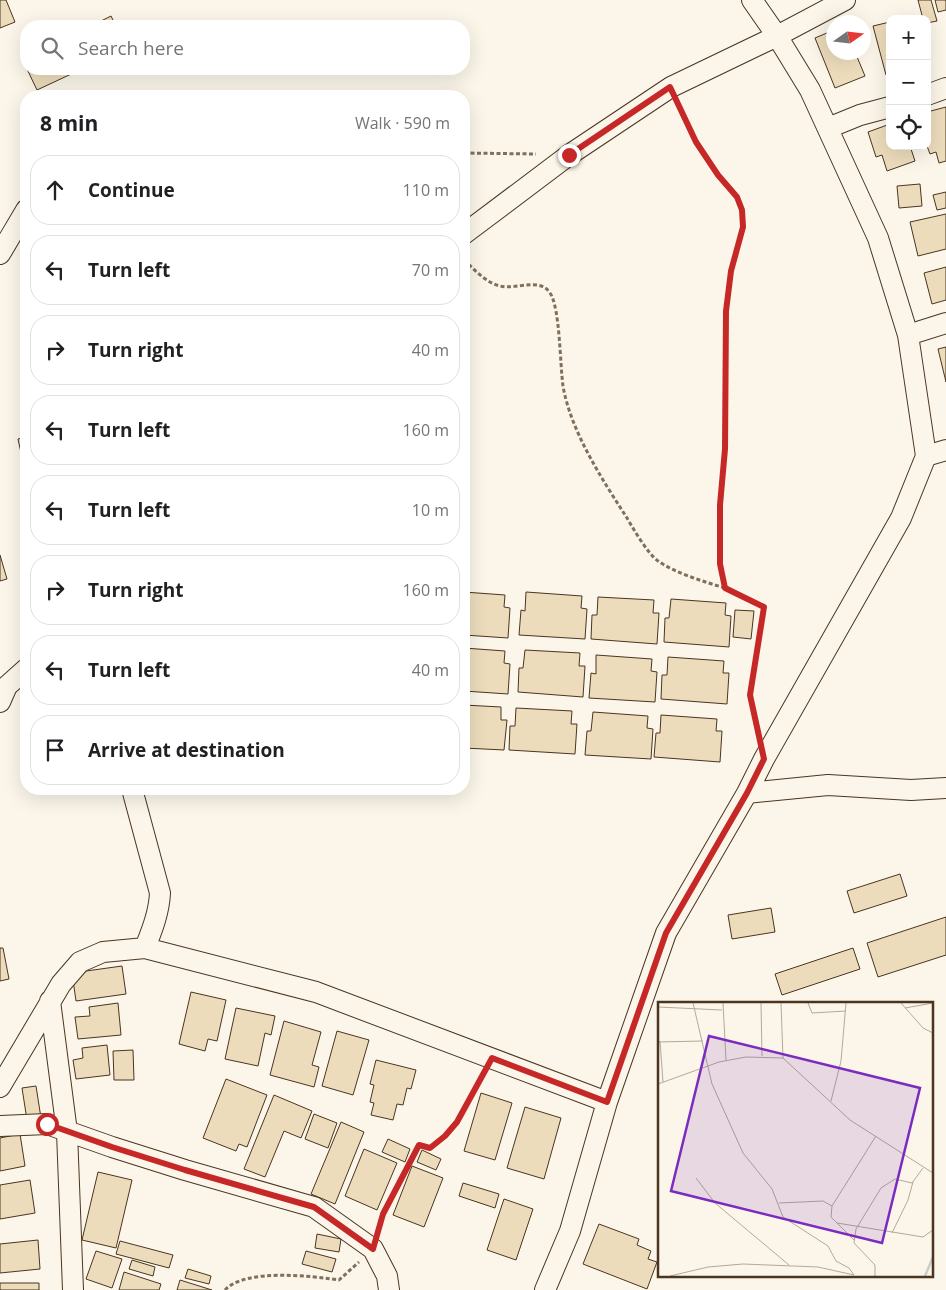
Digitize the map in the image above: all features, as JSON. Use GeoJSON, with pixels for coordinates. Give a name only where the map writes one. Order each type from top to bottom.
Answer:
{"type":"FeatureCollection","features":[{"type":"Feature","properties":{"kind":"street"},"geometry":{"type":"LineString","coordinates":[[545,1290],[570,1231],[607,1102],[666,933],[901,518],[926,456],[908,335],[878,238],[810,90],[752,0]]}},
{"type":"Feature","properties":{"kind":"street"},"geometry":{"type":"LineString","coordinates":[[470,229],[569,155],[670,87],[776,36],[845,0]]}},
{"type":"Feature","properties":{"kind":"street"},"geometry":{"type":"LineString","coordinates":[[931,94],[946,88]]}},
{"type":"Feature","properties":{"kind":"street"},"geometry":{"type":"LineString","coordinates":[[828,128],[860,115],[886,108]]}},
{"type":"Feature","properties":{"kind":"street"},"geometry":{"type":"LineString","coordinates":[[0,254],[20,220]]}},
{"type":"Feature","properties":{"kind":"street"},"geometry":{"type":"LineString","coordinates":[[908,335],[946,323]]}},
{"type":"Feature","properties":{"kind":"street"},"geometry":{"type":"LineString","coordinates":[[926,456],[946,450]]}},
{"type":"Feature","properties":{"kind":"street"},"geometry":{"type":"LineString","coordinates":[[0,702],[7,686],[20,674]]}},
{"type":"Feature","properties":{"kind":"street"},"geometry":{"type":"LineString","coordinates":[[747,793],[828,785],[911,790],[946,788]]}},
{"type":"Feature","properties":{"kind":"street"},"geometry":{"type":"LineString","coordinates":[[134,795],[160,893],[156,920],[145,948]]}},
{"type":"Feature","properties":{"kind":"street"},"geometry":{"type":"LineString","coordinates":[[0,1087],[50,1001],[61,984],[80,962],[103,952],[145,948],[316,992],[607,1102]]}},
{"type":"Feature","properties":{"kind":"street"},"geometry":{"type":"LineString","coordinates":[[50,1001],[67,1132],[73,1290]]}},
{"type":"Feature","properties":{"kind":"street"},"geometry":{"type":"LineString","coordinates":[[0,1126],[47,1124],[185,1170],[314,1207],[373,1249],[387,1276],[389,1290]]}},
{"type":"Feature","properties":{"kind":"path"},"geometry":{"type":"LineString","coordinates":[[670,87],[696,142],[718,175],[737,197],[742,210],[743,227],[731,271],[726,311],[725,449],[720,505],[720,564],[725,588]]}},
{"type":"Feature","properties":{"kind":"path"},"geometry":{"type":"LineString","coordinates":[[470,153],[569,155]]}},
{"type":"Feature","properties":{"kind":"path"},"geometry":{"type":"LineString","coordinates":[[470,265],[489,282],[501,286],[540,285],[550,292],[556,306],[563,388],[577,429],[599,474],[637,534],[658,561],[692,578],[725,588],[764,607],[750,695],[764,759]]}},
{"type":"Feature","properties":{"kind":"path"},"geometry":{"type":"LineString","coordinates":[[225,1290],[235,1282],[249,1278],[303,1275],[339,1280],[373,1249],[383,1214],[419,1145],[430,1148],[445,1136],[457,1122],[492,1058]]}},
{"type":"Feature","properties":{"kind":"building"},"geometry":{"type":"Polygon","coordinates":[[[0,0],[6,0],[15,22],[0,28],[0,0]]]}},
{"type":"Feature","properties":{"kind":"building"},"geometry":{"type":"Polygon","coordinates":[[[918,0],[931,0],[937,21],[931,22],[931,15],[922,15],[918,0]]]}},
{"type":"Feature","properties":{"kind":"building"},"geometry":{"type":"Polygon","coordinates":[[[935,0],[946,0],[946,10],[938,12],[935,0]]]}},
{"type":"Feature","properties":{"kind":"building"},"geometry":{"type":"Polygon","coordinates":[[[111,16],[113,20],[103,20],[111,16]]]}},
{"type":"Feature","properties":{"kind":"building"},"geometry":{"type":"Polygon","coordinates":[[[886,23],[886,75],[873,26],[886,23]]]}},
{"type":"Feature","properties":{"kind":"building"},"geometry":{"type":"Polygon","coordinates":[[[826,33],[826,60],[858,60],[865,76],[835,88],[815,38],[826,33]]]}},
{"type":"Feature","properties":{"kind":"building"},"geometry":{"type":"Polygon","coordinates":[[[30,75],[69,75],[37,90],[30,75]]]}},
{"type":"Feature","properties":{"kind":"building"},"geometry":{"type":"Polygon","coordinates":[[[946,107],[946,161],[939,163],[936,152],[930,154],[928,150],[931,150],[931,111],[946,107]]]}},
{"type":"Feature","properties":{"kind":"building"},"geometry":{"type":"Polygon","coordinates":[[[886,125],[886,150],[911,150],[915,161],[887,171],[882,155],[876,157],[868,132],[886,125]]]}},
{"type":"Feature","properties":{"kind":"building"},"geometry":{"type":"Polygon","coordinates":[[[920,184],[922,206],[899,208],[897,186],[920,184]]]}},
{"type":"Feature","properties":{"kind":"building"},"geometry":{"type":"Polygon","coordinates":[[[946,192],[946,208],[937,210],[933,195],[946,192]]]}},
{"type":"Feature","properties":{"kind":"building"},"geometry":{"type":"Polygon","coordinates":[[[946,214],[946,249],[918,256],[910,222],[946,214]]]}},
{"type":"Feature","properties":{"kind":"building"},"geometry":{"type":"Polygon","coordinates":[[[946,267],[946,300],[932,304],[924,273],[946,267]]]}},
{"type":"Feature","properties":{"kind":"building"},"geometry":{"type":"Polygon","coordinates":[[[946,347],[946,382],[938,349],[946,347]]]}},
{"type":"Feature","properties":{"kind":"building"},"geometry":{"type":"Polygon","coordinates":[[[0,555],[7,579],[0,581],[0,555]]]}},
{"type":"Feature","properties":{"kind":"building"},"geometry":{"type":"Polygon","coordinates":[[[470,592],[505,595],[504,607],[510,608],[508,638],[470,635],[470,592]]]}},
{"type":"Feature","properties":{"kind":"building"},"geometry":{"type":"Polygon","coordinates":[[[526,592],[582,596],[581,608],[587,609],[585,639],[519,635],[521,610],[525,611],[526,592]]]}},
{"type":"Feature","properties":{"kind":"building"},"geometry":{"type":"Polygon","coordinates":[[[598,597],[654,600],[653,613],[659,613],[657,644],[591,639],[592,615],[597,615],[598,597]]]}},
{"type":"Feature","properties":{"kind":"building"},"geometry":{"type":"Polygon","coordinates":[[[671,599],[726,603],[725,615],[731,616],[729,647],[664,642],[665,618],[669,618],[671,599]]]}},
{"type":"Feature","properties":{"kind":"building"},"geometry":{"type":"Polygon","coordinates":[[[735,610],[754,611],[751,639],[733,637],[735,610]]]}},
{"type":"Feature","properties":{"kind":"building"},"geometry":{"type":"Polygon","coordinates":[[[470,648],[505,651],[504,663],[510,664],[508,694],[470,691],[470,648]]]}},
{"type":"Feature","properties":{"kind":"building"},"geometry":{"type":"Polygon","coordinates":[[[525,650],[580,653],[579,666],[585,666],[583,697],[518,692],[519,668],[523,668],[525,650]]]}},
{"type":"Feature","properties":{"kind":"building"},"geometry":{"type":"Polygon","coordinates":[[[596,655],[652,659],[651,671],[657,672],[655,702],[589,698],[591,673],[596,674],[596,655]]]}},
{"type":"Feature","properties":{"kind":"building"},"geometry":{"type":"Polygon","coordinates":[[[668,657],[724,661],[723,673],[729,673],[727,704],[661,699],[662,675],[667,675],[668,657]]]}},
{"type":"Feature","properties":{"kind":"building"},"geometry":{"type":"Polygon","coordinates":[[[470,705],[501,707],[501,720],[507,720],[504,750],[470,748],[470,705]]]}},
{"type":"Feature","properties":{"kind":"building"},"geometry":{"type":"Polygon","coordinates":[[[516,708],[572,711],[571,724],[577,724],[575,754],[509,750],[510,726],[515,726],[516,708]]]}},
{"type":"Feature","properties":{"kind":"building"},"geometry":{"type":"Polygon","coordinates":[[[593,712],[648,716],[647,728],[653,729],[651,759],[585,755],[587,731],[591,731],[593,712]]]}},
{"type":"Feature","properties":{"kind":"building"},"geometry":{"type":"Polygon","coordinates":[[[661,715],[717,719],[716,731],[722,731],[720,762],[654,757],[656,733],[660,733],[661,715]]]}},
{"type":"Feature","properties":{"kind":"building"},"geometry":{"type":"Polygon","coordinates":[[[900,874],[907,896],[854,913],[847,891],[900,874]]]}},
{"type":"Feature","properties":{"kind":"building"},"geometry":{"type":"Polygon","coordinates":[[[771,908],[775,932],[732,939],[728,915],[771,908]]]}},
{"type":"Feature","properties":{"kind":"building"},"geometry":{"type":"Polygon","coordinates":[[[946,917],[946,955],[878,977],[867,943],[946,917]]]}},
{"type":"Feature","properties":{"kind":"building"},"geometry":{"type":"Polygon","coordinates":[[[0,948],[3,948],[9,979],[0,981],[0,948]]]}},
{"type":"Feature","properties":{"kind":"building"},"geometry":{"type":"Polygon","coordinates":[[[853,948],[860,969],[782,995],[775,974],[853,948]]]}},
{"type":"Feature","properties":{"kind":"building"},"geometry":{"type":"Polygon","coordinates":[[[122,966],[126,994],[76,1001],[72,973],[122,966]]]}},
{"type":"Feature","properties":{"kind":"building"},"geometry":{"type":"Polygon","coordinates":[[[191,992],[226,1000],[217,1041],[208,1039],[205,1051],[179,1044],[191,992]]]}},
{"type":"Feature","properties":{"kind":"building"},"geometry":{"type":"Polygon","coordinates":[[[118,1003],[121,1035],[78,1039],[75,1017],[90,1016],[89,1007],[118,1003]]]}},
{"type":"Feature","properties":{"kind":"building"},"geometry":{"type":"Polygon","coordinates":[[[236,1008],[275,1016],[271,1035],[265,1033],[258,1066],[225,1059],[236,1008]]]}},
{"type":"Feature","properties":{"kind":"building"},"geometry":{"type":"Polygon","coordinates":[[[284,1021],[321,1032],[312,1065],[319,1067],[314,1087],[270,1075],[284,1021]]]}},
{"type":"Feature","properties":{"kind":"building"},"geometry":{"type":"Polygon","coordinates":[[[337,1031],[369,1040],[353,1095],[322,1086],[337,1031]]]}},
{"type":"Feature","properties":{"kind":"building"},"geometry":{"type":"Polygon","coordinates":[[[107,1045],[110,1075],[76,1079],[73,1060],[83,1058],[82,1048],[107,1045]]]}},
{"type":"Feature","properties":{"kind":"building"},"geometry":{"type":"Polygon","coordinates":[[[133,1050],[134,1080],[114,1080],[113,1051],[133,1050]]]}},
{"type":"Feature","properties":{"kind":"building"},"geometry":{"type":"Polygon","coordinates":[[[376,1060],[416,1070],[411,1089],[407,1088],[403,1105],[397,1104],[393,1120],[371,1115],[374,1103],[370,1102],[374,1085],[370,1084],[376,1060]]]}},
{"type":"Feature","properties":{"kind":"building"},"geometry":{"type":"Polygon","coordinates":[[[226,1079],[267,1095],[247,1147],[239,1144],[236,1151],[203,1138],[226,1079]]]}},
{"type":"Feature","properties":{"kind":"building"},"geometry":{"type":"Polygon","coordinates":[[[36,1086],[41,1118],[27,1120],[22,1088],[36,1086]]]}},
{"type":"Feature","properties":{"kind":"building"},"geometry":{"type":"Polygon","coordinates":[[[481,1093],[512,1103],[495,1160],[464,1151],[481,1093]]]}},
{"type":"Feature","properties":{"kind":"building"},"geometry":{"type":"Polygon","coordinates":[[[274,1095],[312,1111],[301,1138],[284,1131],[265,1177],[244,1169],[274,1095]]]}},
{"type":"Feature","properties":{"kind":"building"},"geometry":{"type":"Polygon","coordinates":[[[525,1107],[561,1118],[544,1179],[507,1168],[525,1107]]]}},
{"type":"Feature","properties":{"kind":"building"},"geometry":{"type":"Polygon","coordinates":[[[314,1114],[337,1123],[328,1148],[305,1139],[314,1114]]]}},
{"type":"Feature","properties":{"kind":"building"},"geometry":{"type":"Polygon","coordinates":[[[341,1122],[364,1132],[335,1204],[311,1194],[341,1122]]]}},
{"type":"Feature","properties":{"kind":"building"},"geometry":{"type":"Polygon","coordinates":[[[20,1134],[25,1166],[0,1171],[0,1138],[20,1134]]]}},
{"type":"Feature","properties":{"kind":"building"},"geometry":{"type":"Polygon","coordinates":[[[388,1139],[410,1149],[405,1162],[382,1152],[388,1139]]]}},
{"type":"Feature","properties":{"kind":"building"},"geometry":{"type":"Polygon","coordinates":[[[364,1149],[397,1163],[377,1210],[345,1196],[364,1149]]]}},
{"type":"Feature","properties":{"kind":"building"},"geometry":{"type":"Polygon","coordinates":[[[422,1150],[441,1159],[436,1170],[417,1162],[422,1150]]]}},
{"type":"Feature","properties":{"kind":"building"},"geometry":{"type":"Polygon","coordinates":[[[412,1166],[443,1178],[424,1227],[393,1215],[412,1166]]]}},
{"type":"Feature","properties":{"kind":"building"},"geometry":{"type":"Polygon","coordinates":[[[98,1172],[132,1180],[116,1248],[82,1240],[98,1172]]]}},
{"type":"Feature","properties":{"kind":"building"},"geometry":{"type":"Polygon","coordinates":[[[30,1180],[35,1213],[0,1219],[0,1185],[30,1180]]]}},
{"type":"Feature","properties":{"kind":"building"},"geometry":{"type":"Polygon","coordinates":[[[463,1183],[499,1194],[495,1208],[459,1196],[463,1183]]]}},
{"type":"Feature","properties":{"kind":"building"},"geometry":{"type":"Polygon","coordinates":[[[504,1199],[533,1209],[516,1260],[487,1250],[504,1199]]]}},
{"type":"Feature","properties":{"kind":"building"},"geometry":{"type":"Polygon","coordinates":[[[599,1224],[639,1239],[637,1245],[651,1251],[648,1259],[657,1262],[647,1289],[583,1264],[599,1224]]]}},
{"type":"Feature","properties":{"kind":"building"},"geometry":{"type":"Polygon","coordinates":[[[317,1234],[341,1239],[339,1252],[315,1248],[317,1234]]]}},
{"type":"Feature","properties":{"kind":"building"},"geometry":{"type":"Polygon","coordinates":[[[38,1240],[40,1269],[0,1273],[0,1244],[38,1240]]]}},
{"type":"Feature","properties":{"kind":"building"},"geometry":{"type":"Polygon","coordinates":[[[120,1241],[173,1255],[169,1268],[116,1254],[120,1241]]]}},
{"type":"Feature","properties":{"kind":"building"},"geometry":{"type":"Polygon","coordinates":[[[96,1251],[122,1259],[112,1288],[86,1279],[96,1251]]]}},
{"type":"Feature","properties":{"kind":"building"},"geometry":{"type":"Polygon","coordinates":[[[306,1251],[336,1259],[332,1272],[302,1264],[306,1251]]]}},
{"type":"Feature","properties":{"kind":"building"},"geometry":{"type":"Polygon","coordinates":[[[132,1260],[155,1267],[153,1276],[129,1269],[132,1260]]]}},
{"type":"Feature","properties":{"kind":"building"},"geometry":{"type":"Polygon","coordinates":[[[188,1269],[211,1276],[209,1284],[185,1278],[188,1269]]]}},
{"type":"Feature","properties":{"kind":"building"},"geometry":{"type":"Polygon","coordinates":[[[124,1272],[161,1284],[159,1290],[119,1290],[124,1272]]]}},
{"type":"Feature","properties":{"kind":"building"},"geometry":{"type":"Polygon","coordinates":[[[180,1280],[212,1290],[177,1290],[180,1280]]]}},
{"type":"Feature","properties":{"kind":"building"},"geometry":{"type":"Polygon","coordinates":[[[0,1283],[39,1283],[39,1290],[0,1290],[0,1283]]]}},
{"type":"Feature","properties":{"kind":"route"},"geometry":{"type":"LineString","coordinates":[[47,1124],[185,1170],[314,1207],[373,1249],[383,1214],[419,1145],[430,1148],[445,1136],[457,1122],[492,1058],[607,1102],[666,933],[747,793],[764,759],[750,695],[764,607],[725,588],[720,564],[720,505],[725,449],[726,311],[731,271],[743,227],[742,210],[737,197],[718,175],[696,142],[670,87],[569,155]]}}]}
